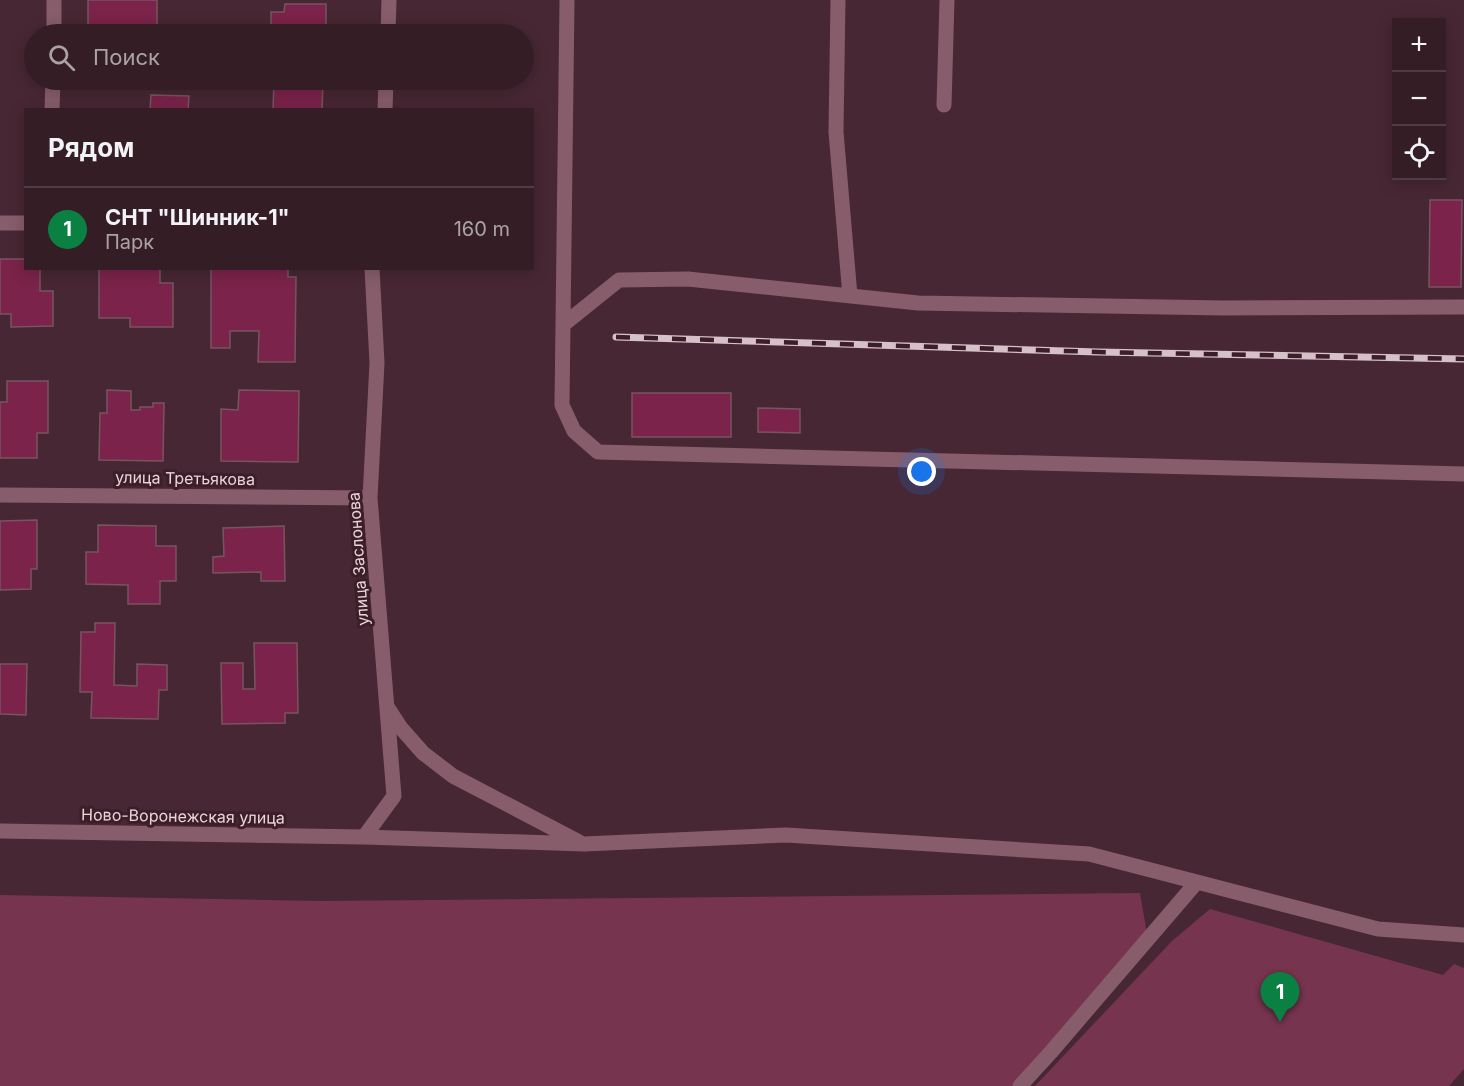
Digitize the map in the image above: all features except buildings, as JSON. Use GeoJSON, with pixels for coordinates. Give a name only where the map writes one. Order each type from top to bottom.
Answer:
{"type":"FeatureCollection","features":[{"type":"Feature","properties":{"kind":"street"},"geometry":{"type":"LineString","coordinates":[[54,0],[54,24]]}},
{"type":"Feature","properties":{"kind":"street"},"geometry":{"type":"LineString","coordinates":[[388,24],[389,0]]}},
{"type":"Feature","properties":{"kind":"street"},"geometry":{"type":"LineString","coordinates":[[567,0],[562,405],[574,431],[598,452],[1464,474]]}},
{"type":"Feature","properties":{"kind":"street"},"geometry":{"type":"LineString","coordinates":[[838,0],[836,132],[850,296]]}},
{"type":"Feature","properties":{"kind":"street"},"geometry":{"type":"LineString","coordinates":[[944,105],[947,0]]}},
{"type":"Feature","properties":{"kind":"street"},"geometry":{"type":"LineString","coordinates":[[52,108],[53,90]]}},
{"type":"Feature","properties":{"kind":"street"},"geometry":{"type":"LineString","coordinates":[[385,108],[386,90]]}},
{"type":"Feature","properties":{"kind":"street"},"geometry":{"type":"LineString","coordinates":[[0,223],[24,223]]}},
{"type":"Feature","properties":{"kind":"street","name":"улица Заслонова"},"geometry":{"type":"LineString","coordinates":[[364,837],[394,796],[370,498],[378,363],[372,270]]}},
{"type":"Feature","properties":{"kind":"street"},"geometry":{"type":"LineString","coordinates":[[563,325],[619,280],[688,279],[918,303],[1235,308],[1464,307]]}},
{"type":"Feature","properties":{"kind":"street","name":"улица Третьякова"},"geometry":{"type":"LineString","coordinates":[[0,495],[370,498]]}},
{"type":"Feature","properties":{"kind":"street"},"geometry":{"type":"LineString","coordinates":[[388,707],[401,728],[423,753],[453,776],[584,844]]}},
{"type":"Feature","properties":{"kind":"street","name":"Ново-Воронежская улица"},"geometry":{"type":"LineString","coordinates":[[0,831],[364,837],[584,844],[786,835],[1089,854],[1378,929],[1464,935]]}},
{"type":"Feature","properties":{"kind":"street"},"geometry":{"type":"LineString","coordinates":[[1020,1086],[1196,883]]}},
{"type":"Feature","properties":{"kind":"shaded area"},"geometry":{"type":"Polygon","coordinates":[[[1140,893],[1149,945],[1014,1086],[0,1086],[0,895],[321,901],[1140,893]]]}},
{"type":"Feature","properties":{"kind":"shaded area"},"geometry":{"type":"Polygon","coordinates":[[[1210,909],[1443,975],[1454,964],[1464,968],[1464,1069],[1449,1086],[1035,1086],[1172,941],[1210,909]]]}},
{"type":"Feature","properties":{"kind":"railway"},"geometry":{"type":"LineString","coordinates":[[616,337],[1098,352],[1464,359]]}},
{"type":"Feature","properties":{"kind":"place","name":"СНТ \"Шинник-1\""},"geometry":{"type":"Point","coordinates":[1280,1022]}}]}
